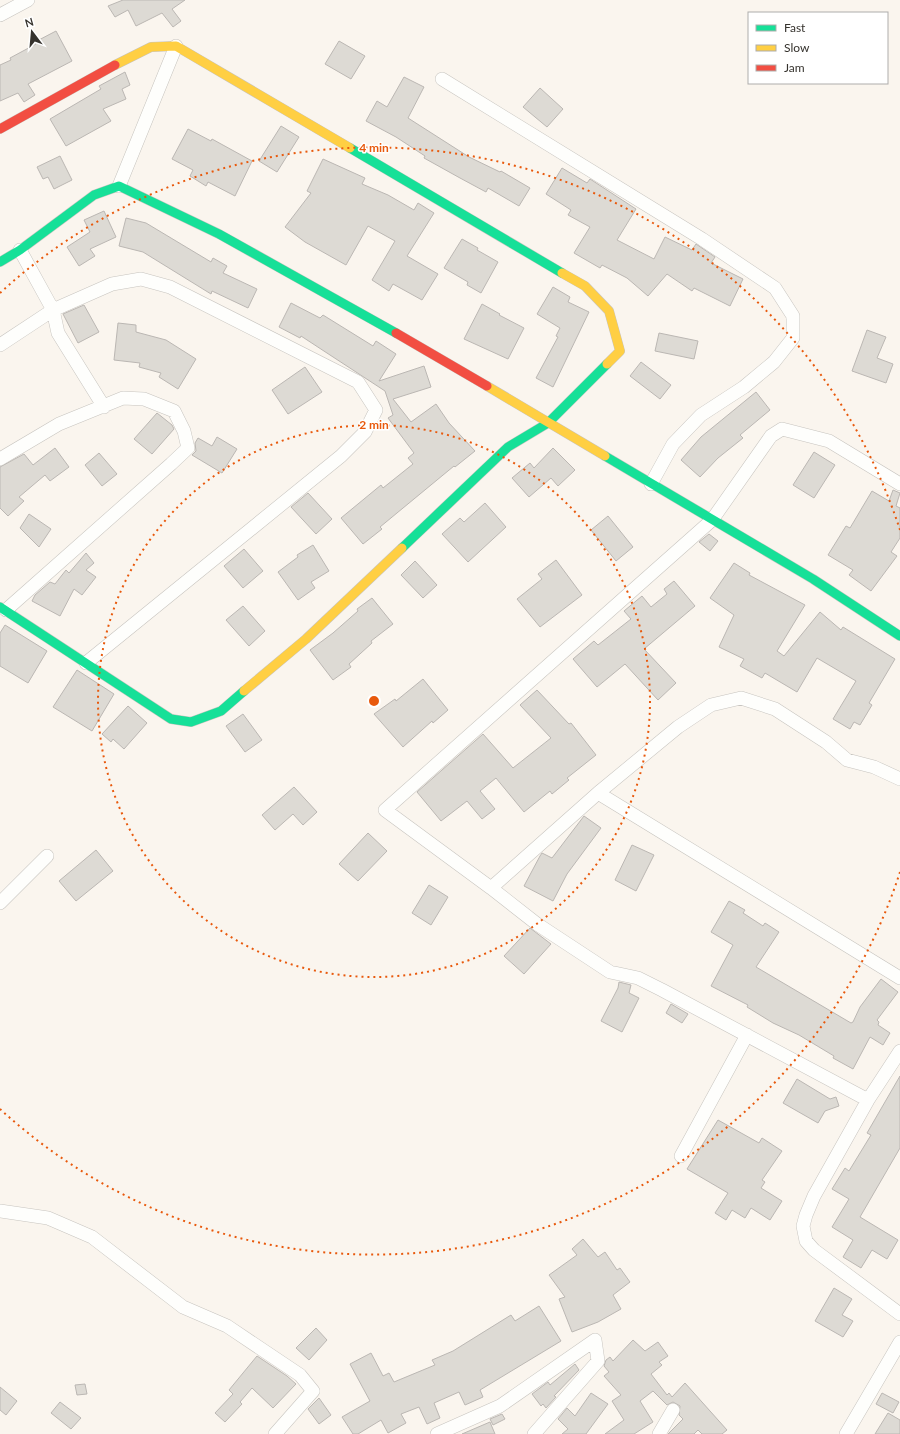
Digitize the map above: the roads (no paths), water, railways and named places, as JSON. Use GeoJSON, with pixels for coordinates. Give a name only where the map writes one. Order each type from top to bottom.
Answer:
{"type":"FeatureCollection","features":[{"type":"Feature","properties":{"kind":"street"},"geometry":{"type":"LineString","coordinates":[[0,15],[28,0]]}},
{"type":"Feature","properties":{"kind":"street"},"geometry":{"type":"LineString","coordinates":[[0,129],[137,53],[151,47],[176,46],[585,286],[608,311],[620,351],[548,423],[508,448],[306,639],[222,711],[191,722],[171,719],[3,609],[172,464],[188,448],[184,431],[174,411],[144,399],[123,398],[59,424],[0,459]]}},
{"type":"Feature","properties":{"kind":"street"},"geometry":{"type":"LineString","coordinates":[[119,186],[176,46]]}},
{"type":"Feature","properties":{"kind":"street"},"geometry":{"type":"LineString","coordinates":[[442,79],[702,239],[775,288],[793,316],[793,338],[774,362],[744,387],[702,415],[673,444],[651,484]]}},
{"type":"Feature","properties":{"kind":"street"},"geometry":{"type":"LineString","coordinates":[[0,262],[20,250],[94,195],[119,186],[219,234],[444,360],[813,579],[900,636]]}},
{"type":"Feature","properties":{"kind":"street"},"geometry":{"type":"LineString","coordinates":[[20,250],[53,310],[58,333],[104,407]]}},
{"type":"Feature","properties":{"kind":"street"},"geometry":{"type":"LineString","coordinates":[[0,344],[53,310],[112,284],[141,279],[170,287],[358,382],[376,410],[365,432],[341,456],[86,663]]}},
{"type":"Feature","properties":{"kind":"street"},"geometry":{"type":"LineString","coordinates":[[868,1100],[638,978],[610,972],[537,924],[385,810],[712,520],[771,436],[782,429],[829,441],[900,484]]}},
{"type":"Feature","properties":{"kind":"street"},"geometry":{"type":"LineString","coordinates":[[491,888],[598,793],[678,727],[711,705],[741,698],[775,710],[826,742],[847,760],[874,767],[900,779]]}},
{"type":"Feature","properties":{"kind":"street"},"geometry":{"type":"LineString","coordinates":[[598,793],[900,978]]}},
{"type":"Feature","properties":{"kind":"street"},"geometry":{"type":"LineString","coordinates":[[0,903],[47,856]]}},
{"type":"Feature","properties":{"kind":"street"},"geometry":{"type":"LineString","coordinates":[[681,1156],[747,1035]]}},
{"type":"Feature","properties":{"kind":"street"},"geometry":{"type":"LineString","coordinates":[[900,1051],[868,1100],[814,1196],[803,1226],[806,1241],[814,1250],[900,1314]]}},
{"type":"Feature","properties":{"kind":"street"},"geometry":{"type":"LineString","coordinates":[[0,1211],[48,1218],[92,1237],[183,1307],[227,1326],[300,1374],[313,1391],[276,1434]]}},
{"type":"Feature","properties":{"kind":"street"},"geometry":{"type":"LineString","coordinates":[[437,1434],[500,1406],[595,1340],[598,1361],[534,1434]]}},
{"type":"Feature","properties":{"kind":"street"},"geometry":{"type":"LineString","coordinates":[[846,1434],[900,1342]]}},
{"type":"Feature","properties":{"kind":"street"},"geometry":{"type":"LineString","coordinates":[[659,1434],[673,1410]]}}]}
